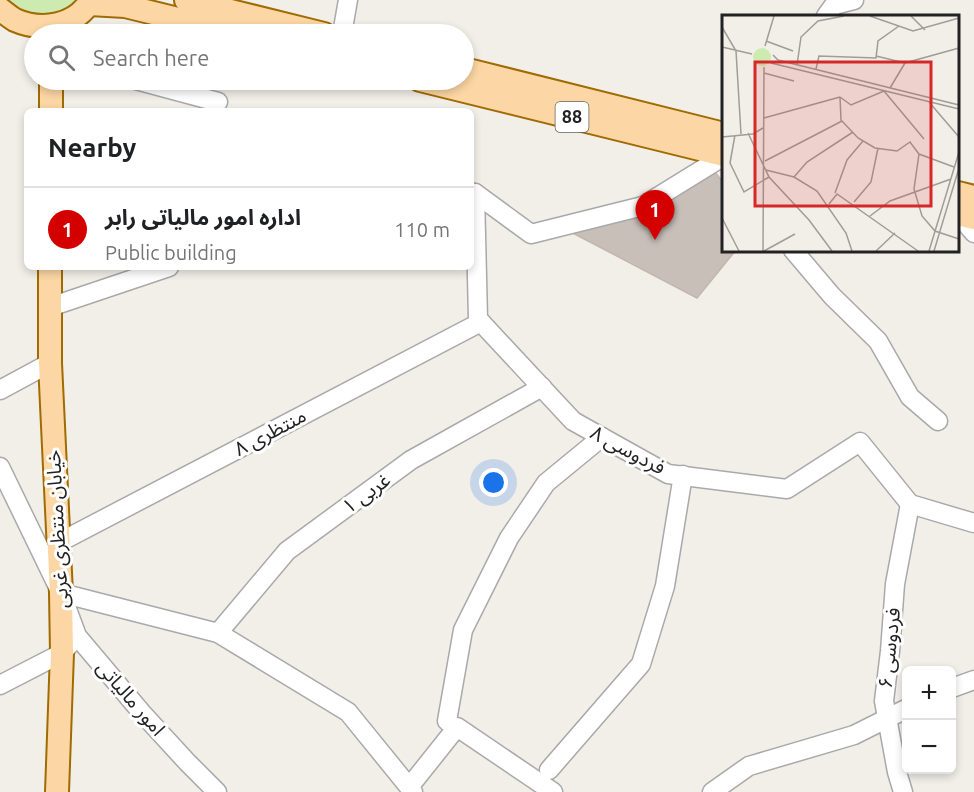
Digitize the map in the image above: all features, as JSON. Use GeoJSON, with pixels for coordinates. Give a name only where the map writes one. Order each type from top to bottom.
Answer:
{"type":"FeatureCollection","features":[{"type":"Feature","properties":{"kind":"main road"},"geometry":{"type":"LineString","coordinates":[[186,0],[238,16],[276,24]]}},
{"type":"Feature","properties":{"kind":"main road"},"geometry":{"type":"LineString","coordinates":[[61,24],[78,15],[90,2],[238,16]]}},
{"type":"Feature","properties":{"kind":"main road"},"geometry":{"type":"LineString","coordinates":[[0,9],[13,19],[26,24]]}},
{"type":"Feature","properties":{"kind":"main road","name":"88"},"geometry":{"type":"LineString","coordinates":[[474,72],[722,134]]}},
{"type":"Feature","properties":{"kind":"main road"},"geometry":{"type":"LineString","coordinates":[[51,90],[51,108]]}},
{"type":"Feature","properties":{"kind":"main road","name":"88"},"geometry":{"type":"LineString","coordinates":[[458,90],[722,160]]}},
{"type":"Feature","properties":{"kind":"main road"},"geometry":{"type":"LineString","coordinates":[[959,193],[974,197]]}},
{"type":"Feature","properties":{"kind":"main road"},"geometry":{"type":"LineString","coordinates":[[959,214],[974,218]]}},
{"type":"Feature","properties":{"kind":"main road","name":"خیابان منتظری غربی"},"geometry":{"type":"LineString","coordinates":[[50,270],[50,363],[62,653],[57,792]]}},
{"type":"Feature","properties":{"kind":"street"},"geometry":{"type":"LineString","coordinates":[[344,24],[348,0]]}},
{"type":"Feature","properties":{"kind":"street"},"geometry":{"type":"LineString","coordinates":[[815,0],[830,11],[854,0]]}},
{"type":"Feature","properties":{"kind":"street"},"geometry":{"type":"LineString","coordinates":[[173,90],[218,102]]}},
{"type":"Feature","properties":{"kind":"street"},"geometry":{"type":"LineString","coordinates":[[474,194],[531,234],[643,206],[722,160]]}},
{"type":"Feature","properties":{"kind":"street"},"geometry":{"type":"LineString","coordinates":[[959,216],[974,233]]}},
{"type":"Feature","properties":{"kind":"street"},"geometry":{"type":"LineString","coordinates":[[474,218],[478,319],[481,322]]}},
{"type":"Feature","properties":{"kind":"street"},"geometry":{"type":"LineString","coordinates":[[796,252],[832,296],[878,340],[910,398],[939,421]]}},
{"type":"Feature","properties":{"kind":"street"},"geometry":{"type":"LineString","coordinates":[[50,307],[160,270]]}},
{"type":"Feature","properties":{"kind":"street","name":"فردوسی ۸"},"geometry":{"type":"LineString","coordinates":[[481,322],[573,421],[668,474],[787,489],[860,442],[910,504]]}},
{"type":"Feature","properties":{"kind":"street","name":"منتظری ۸"},"geometry":{"type":"LineString","coordinates":[[58,543],[481,322]]}},
{"type":"Feature","properties":{"kind":"street"},"geometry":{"type":"LineString","coordinates":[[0,390],[50,363]]}},
{"type":"Feature","properties":{"kind":"street","name":"غربی ۱"},"geometry":{"type":"LineString","coordinates":[[218,633],[287,551],[411,460],[542,387]]}},
{"type":"Feature","properties":{"kind":"street"},"geometry":{"type":"LineString","coordinates":[[447,721],[463,630],[509,538],[546,483],[602,437]]}},
{"type":"Feature","properties":{"kind":"street","name":"امور مالیاتی"},"geometry":{"type":"LineString","coordinates":[[0,467],[61,593],[77,636],[142,713],[217,792]]}},
{"type":"Feature","properties":{"kind":"street"},"geometry":{"type":"LineString","coordinates":[[549,770],[641,664],[665,586],[683,475]]}},
{"type":"Feature","properties":{"kind":"street"},"geometry":{"type":"LineString","coordinates":[[910,504],[974,524]]}},
{"type":"Feature","properties":{"kind":"street","name":"فردوسی ۶"},"geometry":{"type":"LineString","coordinates":[[903,792],[884,702],[896,584],[910,504]]}},
{"type":"Feature","properties":{"kind":"street"},"geometry":{"type":"LineString","coordinates":[[61,593],[218,633],[348,712],[412,789],[457,727],[553,792]]}},
{"type":"Feature","properties":{"kind":"street"},"geometry":{"type":"LineString","coordinates":[[0,685],[62,653],[77,636]]}},
{"type":"Feature","properties":{"kind":"street"},"geometry":{"type":"LineString","coordinates":[[956,686],[974,681]]}},
{"type":"Feature","properties":{"kind":"street"},"geometry":{"type":"LineString","coordinates":[[712,792],[749,766],[854,735],[902,711]]}},
{"type":"Feature","properties":{"kind":"green space"},"geometry":{"type":"Polygon","coordinates":[[[5,0],[79,0],[68,10],[53,16],[37,17],[21,12],[5,0]]]}},
{"type":"Feature","properties":{"kind":"building"},"geometry":{"type":"Polygon","coordinates":[[[713,170],[722,181],[722,252],[734,252],[697,298],[567,230],[713,170]]]}},
{"type":"Feature","properties":{"kind":"place","name":"اداره امور مالیاتی رابر"},"geometry":{"type":"Point","coordinates":[655,240]}}]}
